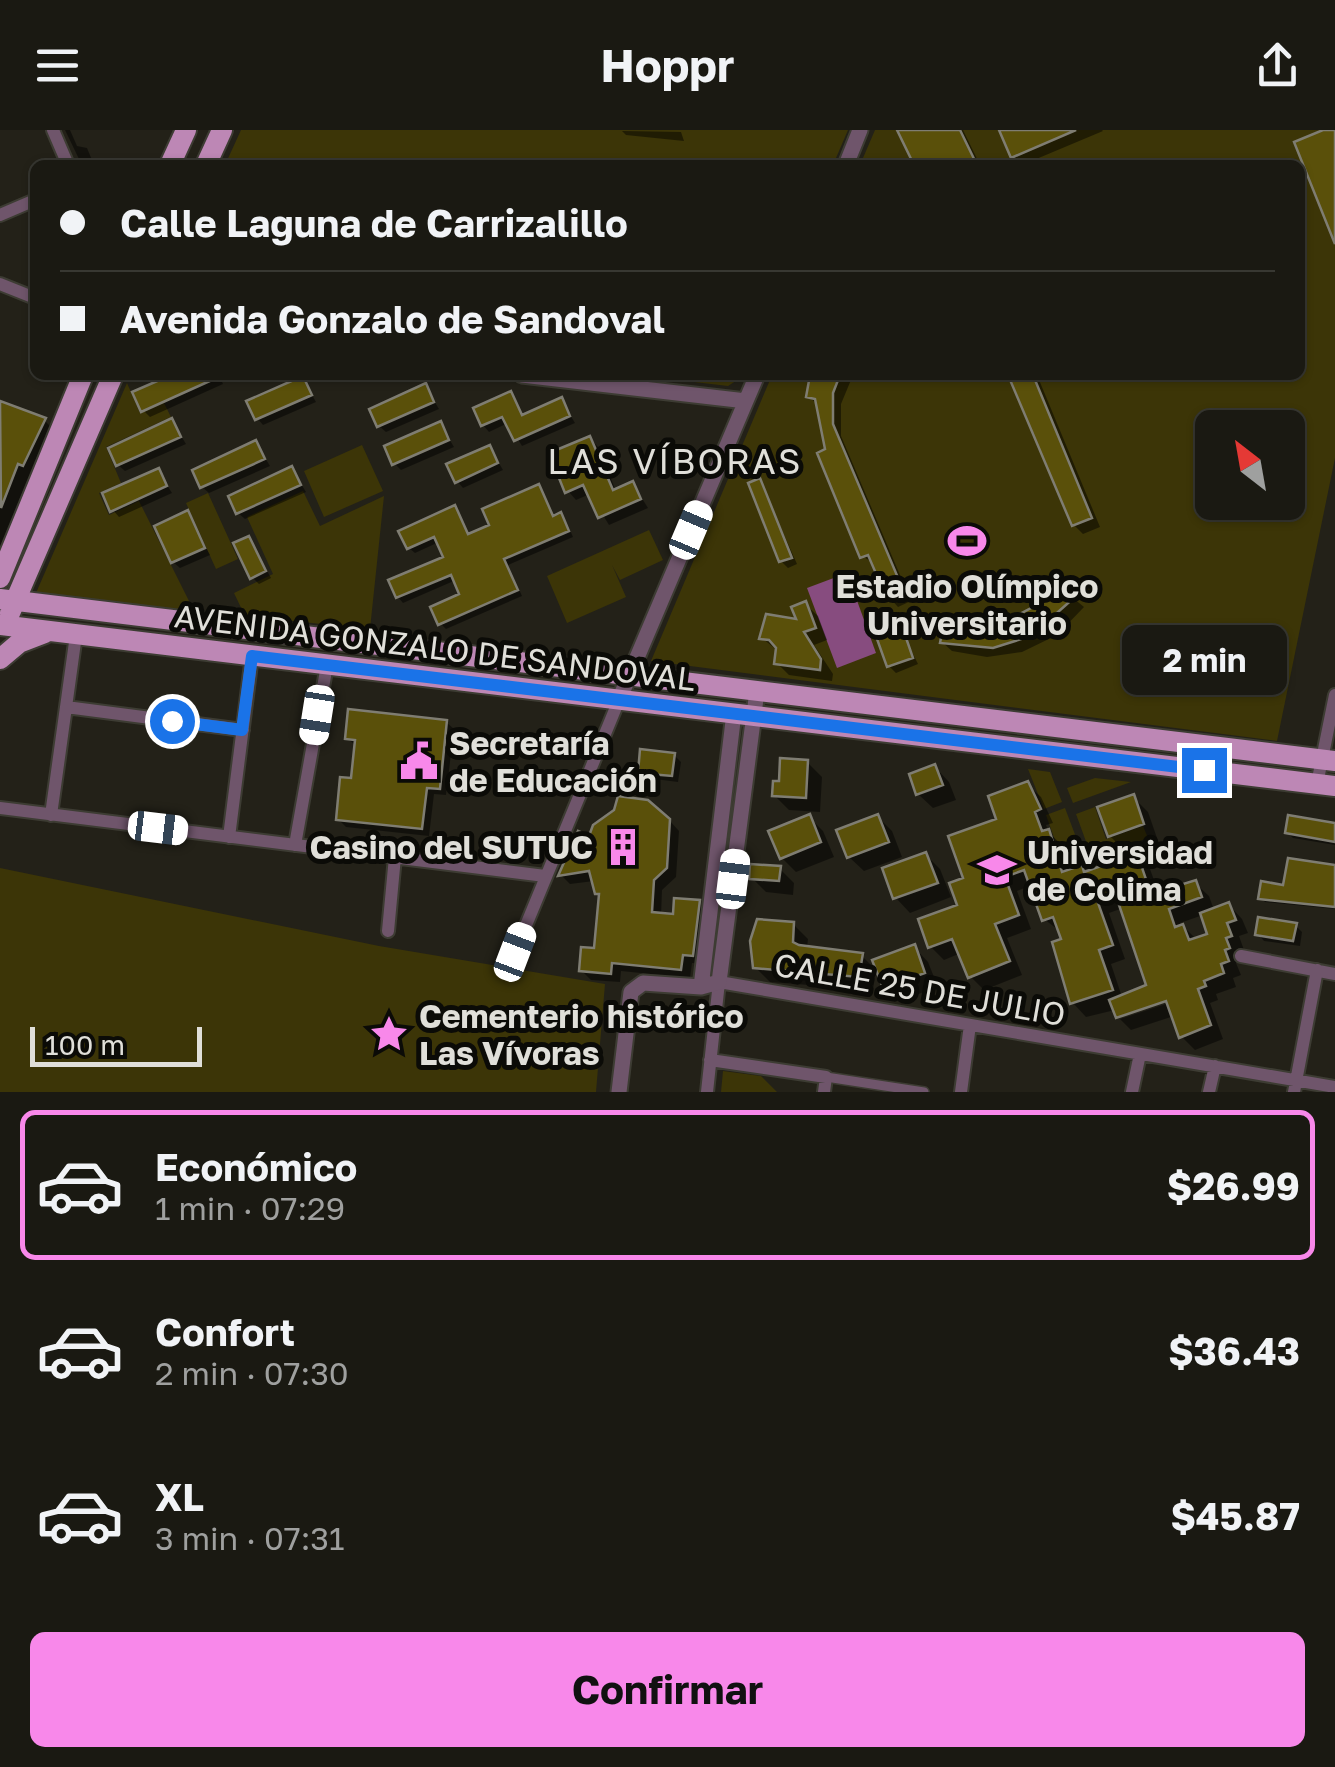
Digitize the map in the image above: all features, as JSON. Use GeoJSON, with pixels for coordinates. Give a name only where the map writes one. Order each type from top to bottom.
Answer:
{"type":"FeatureCollection","features":[{"type":"Feature","properties":{"kind":"main road"},"geometry":{"type":"LineString","coordinates":[[172,160],[186,130]]}},
{"type":"Feature","properties":{"kind":"main road"},"geometry":{"type":"LineString","coordinates":[[208,160],[217,131]]}},
{"type":"Feature","properties":{"kind":"main road"},"geometry":{"type":"LineString","coordinates":[[0,578],[81,380]]}},
{"type":"Feature","properties":{"kind":"main road"},"geometry":{"type":"LineString","coordinates":[[2,630],[8,600],[111,380]]}},
{"type":"Feature","properties":{"kind":"main road"},"geometry":{"type":"LineString","coordinates":[[0,556],[30,506]]}},
{"type":"Feature","properties":{"kind":"main road","name":"AVENIDA GONZALO DE SANDOVAL"},"geometry":{"type":"LineString","coordinates":[[8,600],[1328,760]]}},
{"type":"Feature","properties":{"kind":"main road"},"geometry":{"type":"LineString","coordinates":[[229,653],[232,628]]}},
{"type":"Feature","properties":{"kind":"main road","name":"AVENIDA GONZALO DE SANDOVAL"},"geometry":{"type":"LineString","coordinates":[[2,630],[76,635],[1326,785]]}},
{"type":"Feature","properties":{"kind":"main road"},"geometry":{"type":"LineString","coordinates":[[0,659],[19,643],[50,632]]}},
{"type":"Feature","properties":{"kind":"main road"},"geometry":{"type":"LineString","coordinates":[[423,676],[428,652]]}},
{"type":"Feature","properties":{"kind":"street"},"geometry":{"type":"LineString","coordinates":[[52,130],[66,160]]}},
{"type":"Feature","properties":{"kind":"street"},"geometry":{"type":"LineString","coordinates":[[848,160],[860,130]]}},
{"type":"Feature","properties":{"kind":"street"},"geometry":{"type":"LineString","coordinates":[[0,215],[30,202]]}},
{"type":"Feature","properties":{"kind":"street"},"geometry":{"type":"LineString","coordinates":[[0,284],[30,296]]}},
{"type":"Feature","properties":{"kind":"street"},"geometry":{"type":"LineString","coordinates":[[565,380],[746,401]]}},
{"type":"Feature","properties":{"kind":"street"},"geometry":{"type":"LineString","coordinates":[[515,952],[755,380]]}},
{"type":"Feature","properties":{"kind":"street"},"geometry":{"type":"LineString","coordinates":[[51,814],[76,635]]}},
{"type":"Feature","properties":{"kind":"street"},"geometry":{"type":"LineString","coordinates":[[229,837],[252,656]]}},
{"type":"Feature","properties":{"kind":"street"},"geometry":{"type":"LineString","coordinates":[[295,845],[327,665]]}},
{"type":"Feature","properties":{"kind":"street"},"geometry":{"type":"LineString","coordinates":[[701,987],[744,715],[757,691]]}},
{"type":"Feature","properties":{"kind":"street"},"geometry":{"type":"LineString","coordinates":[[1326,785],[1335,695]]}},
{"type":"Feature","properties":{"kind":"street"},"geometry":{"type":"LineString","coordinates":[[66,707],[242,730]]}},
{"type":"Feature","properties":{"kind":"street"},"geometry":{"type":"LineString","coordinates":[[707,1092],[744,715]]}},
{"type":"Feature","properties":{"kind":"street"},"geometry":{"type":"LineString","coordinates":[[0,808],[545,876]]}},
{"type":"Feature","properties":{"kind":"street"},"geometry":{"type":"LineString","coordinates":[[388,931],[396,857]]}},
{"type":"Feature","properties":{"kind":"street"},"geometry":{"type":"LineString","coordinates":[[1241,956],[1335,974]]}},
{"type":"Feature","properties":{"kind":"street"},"geometry":{"type":"LineString","coordinates":[[1295,1086],[1317,970]]}},
{"type":"Feature","properties":{"kind":"street","name":"CALLE 25 DE JULIO"},"geometry":{"type":"LineString","coordinates":[[619,1092],[627,1003],[642,983],[701,987],[719,982],[1214,1066],[1295,1086],[1335,1087]]}},
{"type":"Feature","properties":{"kind":"street"},"geometry":{"type":"LineString","coordinates":[[961,1092],[970,1025]]}},
{"type":"Feature","properties":{"kind":"street"},"geometry":{"type":"LineString","coordinates":[[1132,1092],[1140,1054]]}},
{"type":"Feature","properties":{"kind":"street"},"geometry":{"type":"LineString","coordinates":[[710,1060],[825,1085],[924,1092]]}},
{"type":"Feature","properties":{"kind":"street"},"geometry":{"type":"LineString","coordinates":[[1209,1092],[1214,1066]]}},
{"type":"Feature","properties":{"kind":"shaded area"},"geometry":{"type":"Polygon","coordinates":[[[241,130],[848,130],[835,160],[227,160],[241,130]]]}},
{"type":"Feature","properties":{"kind":"shaded area"},"geometry":{"type":"Polygon","coordinates":[[[875,130],[1335,130],[1335,458],[1277,741],[651,661],[770,380],[1305,380],[1305,160],[862,160],[875,130]]]}},
{"type":"Feature","properties":{"kind":"shaded area"},"geometry":{"type":"Polygon","coordinates":[[[677,380],[737,380],[728,386],[677,380]]]}},
{"type":"Feature","properties":{"kind":"shaded area"},"geometry":{"type":"Polygon","coordinates":[[[127,383],[140,413],[164,403],[171,417],[106,447],[121,483],[99,493],[109,515],[139,501],[194,611],[36,593],[127,383]]]}},
{"type":"Feature","properties":{"kind":"shaded area"},"geometry":{"type":"Polygon","coordinates":[[[362,445],[383,491],[324,517],[304,471],[362,445]]]}},
{"type":"Feature","properties":{"kind":"shaded area"},"geometry":{"type":"Polygon","coordinates":[[[303,491],[320,526],[384,496],[370,629],[245,616],[234,593],[273,574],[247,517],[303,491]]]}},
{"type":"Feature","properties":{"kind":"shaded area"},"geometry":{"type":"Polygon","coordinates":[[[208,493],[238,559],[216,569],[186,503],[208,493]]]}},
{"type":"Feature","properties":{"kind":"shaded area"},"geometry":{"type":"Polygon","coordinates":[[[649,530],[663,560],[620,580],[612,565],[626,597],[567,623],[547,576],[649,530]]]}},
{"type":"Feature","properties":{"kind":"shaded area"},"geometry":{"type":"Polygon","coordinates":[[[847,573],[876,653],[837,668],[807,588],[847,573]]]}},
{"type":"Feature","properties":{"kind":"shaded area"},"geometry":{"type":"Polygon","coordinates":[[[1028,769],[1050,772],[1062,802],[1044,809],[1028,769]]]}},
{"type":"Feature","properties":{"kind":"shaded area"},"geometry":{"type":"Polygon","coordinates":[[[1095,778],[1131,782],[1073,803],[1067,788],[1095,778]]]}},
{"type":"Feature","properties":{"kind":"shaded area"},"geometry":{"type":"Polygon","coordinates":[[[1095,807],[1106,839],[1143,826],[1148,838],[1092,858],[1076,814],[1095,807]]]}},
{"type":"Feature","properties":{"kind":"shaded area"},"geometry":{"type":"Polygon","coordinates":[[[1065,808],[1085,861],[1029,882],[1025,871],[1061,857],[1046,815],[1065,808]]]}},
{"type":"Feature","properties":{"kind":"shaded area"},"geometry":{"type":"Polygon","coordinates":[[[0,868],[379,946],[605,984],[596,1092],[0,1092],[0,868]]]}},
{"type":"Feature","properties":{"kind":"shaded area"},"geometry":{"type":"Polygon","coordinates":[[[723,1071],[761,1076],[777,1092],[721,1092],[723,1071]]]}},
{"type":"Feature","properties":{"kind":"building"},"geometry":{"type":"Polygon","coordinates":[[[897,130],[960,130],[975,160],[912,160],[897,130]]]}},
{"type":"Feature","properties":{"kind":"building"},"geometry":{"type":"Polygon","coordinates":[[[999,130],[1076,130],[1011,158],[999,130]]]}},
{"type":"Feature","properties":{"kind":"building"},"geometry":{"type":"Polygon","coordinates":[[[1323,130],[1335,130],[1335,244],[1305,169],[1305,160],[1301,160],[1294,142],[1323,130]]]}},
{"type":"Feature","properties":{"kind":"building"},"geometry":{"type":"Polygon","coordinates":[[[160,380],[212,380],[141,412],[132,392],[160,380]]]}},
{"type":"Feature","properties":{"kind":"building"},"geometry":{"type":"Polygon","coordinates":[[[294,380],[305,380],[312,395],[255,420],[246,401],[294,380]]]}},
{"type":"Feature","properties":{"kind":"building"},"geometry":{"type":"Polygon","coordinates":[[[809,380],[838,380],[833,393],[833,424],[904,592],[887,599],[868,555],[860,558],[817,453],[825,449],[815,399],[806,397],[809,380]]]}},
{"type":"Feature","properties":{"kind":"building"},"geometry":{"type":"Polygon","coordinates":[[[1010,380],[1035,380],[1092,518],[1072,526],[1010,380]]]}},
{"type":"Feature","properties":{"kind":"building"},"geometry":{"type":"Polygon","coordinates":[[[426,383],[434,402],[377,427],[369,409],[426,383]]]}},
{"type":"Feature","properties":{"kind":"building"},"geometry":{"type":"Polygon","coordinates":[[[511,391],[522,415],[562,397],[570,416],[514,441],[502,417],[481,426],[473,408],[511,391]]]}},
{"type":"Feature","properties":{"kind":"building"},"geometry":{"type":"Polygon","coordinates":[[[0,401],[46,418],[23,466],[18,464],[1,508],[0,401]]]}},
{"type":"Feature","properties":{"kind":"building"},"geometry":{"type":"Polygon","coordinates":[[[172,418],[181,437],[116,466],[108,448],[172,418]]]}},
{"type":"Feature","properties":{"kind":"building"},"geometry":{"type":"Polygon","coordinates":[[[441,421],[449,440],[392,465],[384,446],[441,421]]]}},
{"type":"Feature","properties":{"kind":"building"},"geometry":{"type":"Polygon","coordinates":[[[590,436],[613,490],[633,481],[641,499],[598,518],[583,485],[565,493],[549,453],[590,436]]]}},
{"type":"Feature","properties":{"kind":"building"},"geometry":{"type":"Polygon","coordinates":[[[256,440],[265,459],[200,488],[192,470],[256,440]]]}},
{"type":"Feature","properties":{"kind":"building"},"geometry":{"type":"Polygon","coordinates":[[[490,445],[498,463],[455,483],[446,464],[490,445]]]}},
{"type":"Feature","properties":{"kind":"building"},"geometry":{"type":"Polygon","coordinates":[[[292,466],[301,485],[236,514],[228,496],[292,466]]]}},
{"type":"Feature","properties":{"kind":"building"},"geometry":{"type":"Polygon","coordinates":[[[159,468],[167,486],[110,512],[102,493],[159,468]]]}},
{"type":"Feature","properties":{"kind":"building"},"geometry":{"type":"Polygon","coordinates":[[[760,478],[792,558],[779,562],[748,483],[760,478]]]}},
{"type":"Feature","properties":{"kind":"building"},"geometry":{"type":"Polygon","coordinates":[[[539,484],[553,516],[561,512],[569,531],[504,559],[518,590],[438,625],[430,607],[459,594],[451,575],[396,598],[388,580],[443,557],[434,537],[407,549],[398,531],[455,505],[468,534],[489,525],[482,509],[539,484]]]}},
{"type":"Feature","properties":{"kind":"building"},"geometry":{"type":"Polygon","coordinates":[[[188,510],[205,548],[171,563],[154,526],[188,510]]]}},
{"type":"Feature","properties":{"kind":"building"},"geometry":{"type":"Polygon","coordinates":[[[249,536],[266,571],[250,579],[233,543],[249,536]]]}},
{"type":"Feature","properties":{"kind":"building"},"geometry":{"type":"Polygon","coordinates":[[[1057,582],[1076,596],[1031,636],[993,648],[940,643],[944,622],[974,627],[1003,623],[1031,608],[1057,582]]]}},
{"type":"Feature","properties":{"kind":"building"},"geometry":{"type":"Polygon","coordinates":[[[806,601],[816,628],[804,632],[821,659],[820,670],[774,664],[776,648],[769,640],[759,639],[766,614],[796,619],[791,607],[806,601]]]}},
{"type":"Feature","properties":{"kind":"building"},"geometry":{"type":"Polygon","coordinates":[[[903,629],[913,658],[887,667],[877,639],[903,629]]]}},
{"type":"Feature","properties":{"kind":"building","name":"Secretaría de Educación"},"geometry":{"type":"Polygon","coordinates":[[[348,709],[447,720],[440,789],[427,788],[422,829],[336,820],[340,777],[351,778],[355,740],[345,739],[348,709]]]}},
{"type":"Feature","properties":{"kind":"building"},"geometry":{"type":"Polygon","coordinates":[[[640,749],[675,753],[672,776],[638,773],[640,749]]]}},
{"type":"Feature","properties":{"kind":"building"},"geometry":{"type":"Polygon","coordinates":[[[780,758],[808,760],[806,798],[772,796],[773,781],[779,781],[780,758]]]}},
{"type":"Feature","properties":{"kind":"building"},"geometry":{"type":"Polygon","coordinates":[[[935,764],[943,785],[916,795],[909,774],[935,764]]]}},
{"type":"Feature","properties":{"kind":"building"},"geometry":{"type":"Polygon","coordinates":[[[1028,781],[1041,809],[1035,812],[1042,831],[1049,829],[1062,872],[1082,865],[1084,872],[1137,853],[1151,894],[1196,880],[1202,897],[1169,909],[1175,927],[1183,924],[1189,940],[1207,934],[1200,913],[1229,902],[1236,920],[1227,923],[1232,936],[1226,938],[1229,961],[1221,964],[1224,973],[1204,981],[1206,986],[1198,989],[1211,1025],[1179,1038],[1166,1001],[1116,1018],[1109,1000],[1146,985],[1115,893],[1097,900],[1113,945],[1099,950],[1113,990],[1070,1004],[1052,942],[1061,939],[1053,917],[1042,921],[1024,870],[1005,877],[1019,915],[995,924],[1010,961],[968,978],[952,939],[928,948],[918,919],[957,905],[949,883],[963,878],[948,836],[996,819],[988,796],[1028,781]]]}},
{"type":"Feature","properties":{"kind":"building"},"geometry":{"type":"Polygon","coordinates":[[[1134,794],[1144,824],[1108,837],[1097,807],[1134,794]]]}},
{"type":"Feature","properties":{"kind":"building"},"geometry":{"type":"Polygon","coordinates":[[[618,796],[648,800],[670,819],[667,868],[654,880],[652,912],[673,914],[674,898],[700,900],[693,956],[683,955],[681,970],[612,963],[611,974],[579,971],[581,947],[594,948],[599,894],[595,894],[589,871],[558,876],[578,831],[589,836],[593,825],[614,810],[618,796]]]}},
{"type":"Feature","properties":{"kind":"building"},"geometry":{"type":"Polygon","coordinates":[[[810,814],[821,842],[780,859],[768,831],[810,814]]]}},
{"type":"Feature","properties":{"kind":"building"},"geometry":{"type":"Polygon","coordinates":[[[878,814],[889,842],[847,858],[836,830],[878,814]]]}},
{"type":"Feature","properties":{"kind":"building"},"geometry":{"type":"Polygon","coordinates":[[[1288,815],[1335,823],[1335,842],[1285,833],[1288,815]]]}},
{"type":"Feature","properties":{"kind":"building"},"geometry":{"type":"Polygon","coordinates":[[[926,852],[938,883],[893,899],[882,868],[926,852]]]}},
{"type":"Feature","properties":{"kind":"building"},"geometry":{"type":"Polygon","coordinates":[[[1288,858],[1335,865],[1335,907],[1258,899],[1261,881],[1283,885],[1288,858]]]}},
{"type":"Feature","properties":{"kind":"building"},"geometry":{"type":"Polygon","coordinates":[[[750,864],[781,866],[779,881],[749,879],[750,864]]]}},
{"type":"Feature","properties":{"kind":"building"},"geometry":{"type":"Polygon","coordinates":[[[1258,917],[1297,923],[1293,941],[1255,935],[1258,917]]]}},
{"type":"Feature","properties":{"kind":"building"},"geometry":{"type":"Polygon","coordinates":[[[757,919],[794,922],[793,942],[799,945],[863,953],[859,977],[753,968],[750,941],[757,919]]]}},
{"type":"Feature","properties":{"kind":"building"},"geometry":{"type":"Polygon","coordinates":[[[915,944],[925,973],[883,988],[872,960],[915,944]]]}},
{"type":"Feature","properties":{"kind":"place","name":"Estadio Olímpico Universitario"},"geometry":{"type":"Point","coordinates":[967,541]}},
{"type":"Feature","properties":{"kind":"place","name":"Secretaría de Educación"},"geometry":{"type":"Point","coordinates":[419,761]}},
{"type":"Feature","properties":{"kind":"place","name":"Casino del SUTUC"},"geometry":{"type":"Point","coordinates":[623,847]}},
{"type":"Feature","properties":{"kind":"place","name":"Universidad de Colima"},"geometry":{"type":"Point","coordinates":[997,870]}},
{"type":"Feature","properties":{"kind":"place","name":"Cementerio histórico Las Vívoras"},"geometry":{"type":"Point","coordinates":[389,1034]}},
{"type":"Feature","properties":{"kind":"district","name":"LAS VÍBORAS"},"geometry":{"type":"Point","coordinates":[675,461]}},
{"type":"Feature","properties":{"kind":"route"},"geometry":{"type":"LineString","coordinates":[[172,721],[242,730],[252,656],[1204,770]]}}]}
